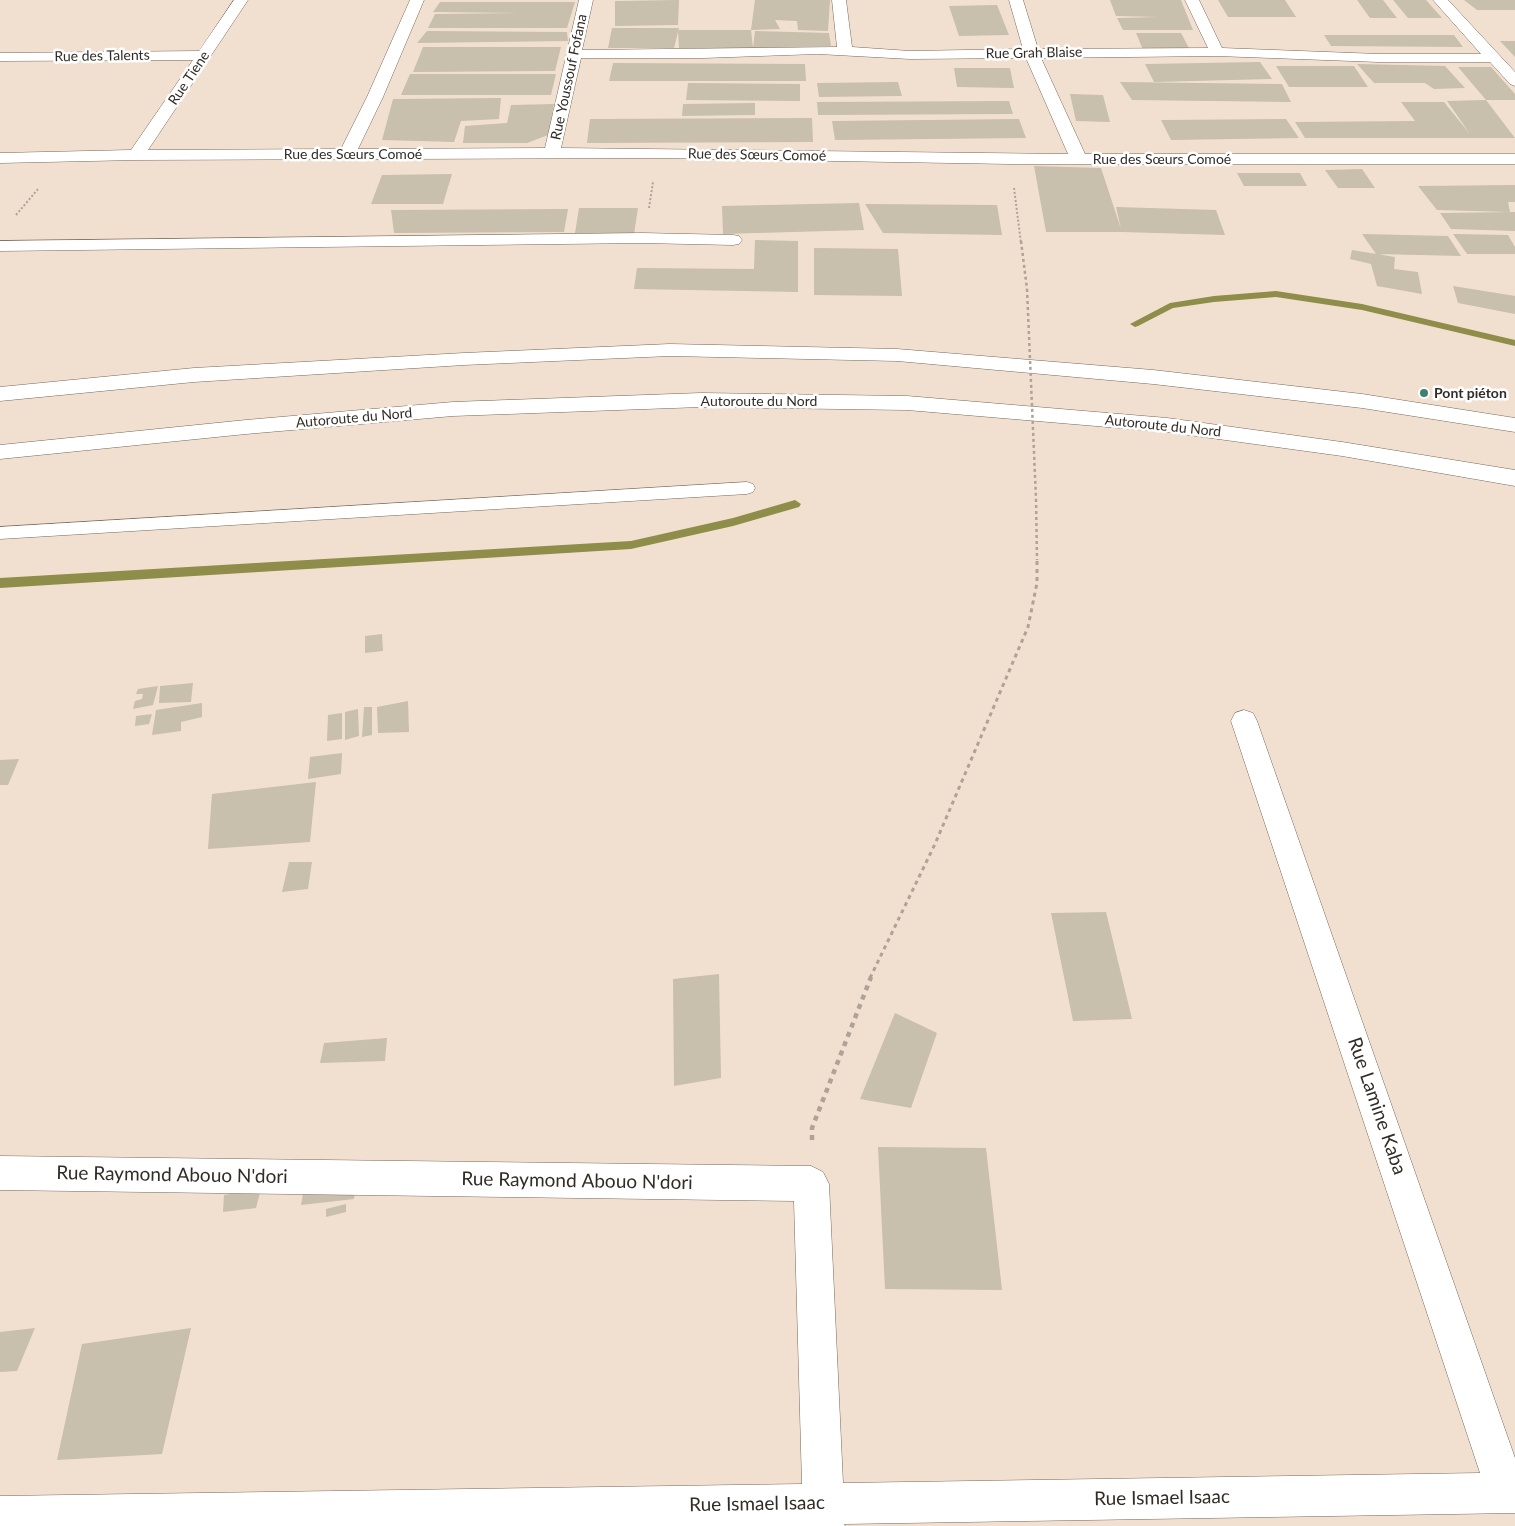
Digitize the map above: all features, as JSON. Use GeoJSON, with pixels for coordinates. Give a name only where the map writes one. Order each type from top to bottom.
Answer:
{"type":"FeatureCollection","features":[{"type":"Feature","properties":{"kind":"main road","name":"Rue Tiene"},"geometry":{"type":"LineString","coordinates":[[136,155],[241,0]]}},
{"type":"Feature","properties":{"kind":"main road"},"geometry":{"type":"LineString","coordinates":[[347,154],[375,97],[417,0]]}},
{"type":"Feature","properties":{"kind":"main road","name":"Rue Youssouf Fofana"},"geometry":{"type":"LineString","coordinates":[[552,154],[586,0]]}},
{"type":"Feature","properties":{"kind":"main road"},"geometry":{"type":"LineString","coordinates":[[839,0],[844,51]]}},
{"type":"Feature","properties":{"kind":"main road"},"geometry":{"type":"LineString","coordinates":[[1016,0],[1032,54],[1079,159]]}},
{"type":"Feature","properties":{"kind":"main road"},"geometry":{"type":"LineString","coordinates":[[1192,0],[1217,52]]}},
{"type":"Feature","properties":{"kind":"main road"},"geometry":{"type":"LineString","coordinates":[[1440,0],[1515,81]]}},
{"type":"Feature","properties":{"kind":"main road","name":"Rue Grah Blaise"},"geometry":{"type":"LineString","coordinates":[[574,54],[844,51],[910,55],[1217,52],[1379,58],[1493,58]]}},
{"type":"Feature","properties":{"kind":"main road","name":"Rue des Talents"},"geometry":{"type":"LineString","coordinates":[[0,57],[204,55]]}},
{"type":"Feature","properties":{"kind":"main road","name":"Rue des Sœurs Comoé"},"geometry":{"type":"LineString","coordinates":[[0,158],[136,155],[658,153],[1010,159],[1515,159]]}},
{"type":"Feature","properties":{"kind":"main road"},"geometry":{"type":"LineString","coordinates":[[0,246],[642,238],[733,240]]}},
{"type":"Feature","properties":{"kind":"main road"},"geometry":{"type":"LineString","coordinates":[[0,394],[223,374],[464,359],[690,351],[898,355],[1152,377],[1362,401],[1515,425]]}},
{"type":"Feature","properties":{"kind":"main road","name":"Autoroute du Nord"},"geometry":{"type":"LineString","coordinates":[[0,452],[453,409],[701,400],[907,402],[1167,426],[1342,449],[1515,478]]}},
{"type":"Feature","properties":{"kind":"main road","name":"Rue Lamine Kaba"},"geometry":{"type":"LineString","coordinates":[[1244,721],[1511,1493]]}},
{"type":"Feature","properties":{"kind":"main road","name":"Rue Raymond Abouo N'dori"},"geometry":{"type":"LineString","coordinates":[[0,1173],[811,1184]]}},
{"type":"Feature","properties":{"kind":"main road"},"geometry":{"type":"LineString","coordinates":[[811,1184],[824,1515]]}},
{"type":"Feature","properties":{"kind":"main road","name":"Rue Ismael Isaac"},"geometry":{"type":"LineString","coordinates":[[0,1517],[824,1515],[1511,1493]]}},
{"type":"Feature","properties":{"kind":"lane"},"geometry":{"type":"LineString","coordinates":[[0,533],[747,488]]}},
{"type":"Feature","properties":{"kind":"path"},"geometry":{"type":"LineString","coordinates":[[642,238],[646,229],[658,153]]}},
{"type":"Feature","properties":{"kind":"path"},"geometry":{"type":"LineString","coordinates":[[12,221],[63,157]]}},
{"type":"Feature","properties":{"kind":"path"},"geometry":{"type":"LineString","coordinates":[[811,1184],[812,1128],[872,973],[935,844],[1028,627],[1037,583],[1036,499],[1027,289],[1010,159]]}},
{"type":"Feature","properties":{"kind":"building"},"geometry":{"type":"Polygon","coordinates":[[[679,0],[678,25],[615,26],[615,1],[679,0]]]}},
{"type":"Feature","properties":{"kind":"building"},"geometry":{"type":"Polygon","coordinates":[[[755,0],[830,0],[828,31],[798,30],[797,21],[775,20],[780,29],[751,30],[755,0]]]}},
{"type":"Feature","properties":{"kind":"building"},"geometry":{"type":"Polygon","coordinates":[[[1110,0],[1181,0],[1193,30],[1123,30],[1117,18],[1159,17],[1116,16],[1110,0]]]}},
{"type":"Feature","properties":{"kind":"building"},"geometry":{"type":"Polygon","coordinates":[[[1218,0],[1285,0],[1296,17],[1228,17],[1218,0]]]}},
{"type":"Feature","properties":{"kind":"building"},"geometry":{"type":"Polygon","coordinates":[[[1357,0],[1383,0],[1397,18],[1370,18],[1357,0]]]}},
{"type":"Feature","properties":{"kind":"building"},"geometry":{"type":"Polygon","coordinates":[[[1393,0],[1426,0],[1442,18],[1408,18],[1393,0]]]}},
{"type":"Feature","properties":{"kind":"building"},"geometry":{"type":"Polygon","coordinates":[[[1464,0],[1515,0],[1515,10],[1477,10],[1464,0]]]}},
{"type":"Feature","properties":{"kind":"building"},"geometry":{"type":"Polygon","coordinates":[[[440,2],[575,2],[567,28],[428,28],[435,14],[520,13],[433,12],[440,2]]]}},
{"type":"Feature","properties":{"kind":"building"},"geometry":{"type":"Polygon","coordinates":[[[997,5],[1009,35],[959,36],[949,6],[997,5]]]}},
{"type":"Feature","properties":{"kind":"building"},"geometry":{"type":"Polygon","coordinates":[[[612,28],[679,28],[674,48],[608,48],[612,28]]]}},
{"type":"Feature","properties":{"kind":"building"},"geometry":{"type":"Polygon","coordinates":[[[678,30],[751,30],[753,48],[679,48],[678,30]]]}},
{"type":"Feature","properties":{"kind":"building"},"geometry":{"type":"Polygon","coordinates":[[[427,31],[567,32],[568,41],[417,43],[427,31]]]}},
{"type":"Feature","properties":{"kind":"building"},"geometry":{"type":"Polygon","coordinates":[[[755,31],[829,33],[831,46],[753,48],[755,31]]]}},
{"type":"Feature","properties":{"kind":"building"},"geometry":{"type":"Polygon","coordinates":[[[1136,33],[1181,33],[1190,50],[1143,50],[1136,33]]]}},
{"type":"Feature","properties":{"kind":"building"},"geometry":{"type":"Polygon","coordinates":[[[1324,35],[1454,35],[1463,47],[1331,46],[1324,35]]]}},
{"type":"Feature","properties":{"kind":"building"},"geometry":{"type":"Polygon","coordinates":[[[1500,41],[1515,41],[1515,57],[1500,41]]]}},
{"type":"Feature","properties":{"kind":"building"},"geometry":{"type":"Polygon","coordinates":[[[423,47],[561,47],[555,71],[413,72],[423,47]]]}},
{"type":"Feature","properties":{"kind":"building"},"geometry":{"type":"Polygon","coordinates":[[[1260,62],[1272,79],[1154,82],[1145,64],[1260,62]]]}},
{"type":"Feature","properties":{"kind":"building"},"geometry":{"type":"Polygon","coordinates":[[[613,63],[805,64],[806,81],[609,81],[613,63]]]}},
{"type":"Feature","properties":{"kind":"building"},"geometry":{"type":"Polygon","coordinates":[[[1357,64],[1445,66],[1465,88],[1434,89],[1425,83],[1374,83],[1357,64]]]}},
{"type":"Feature","properties":{"kind":"building"},"geometry":{"type":"Polygon","coordinates":[[[1276,66],[1354,66],[1368,87],[1289,87],[1276,66]]]}},
{"type":"Feature","properties":{"kind":"building"},"geometry":{"type":"Polygon","coordinates":[[[1458,67],[1491,67],[1515,94],[1515,100],[1486,100],[1458,67]]]}},
{"type":"Feature","properties":{"kind":"building"},"geometry":{"type":"Polygon","coordinates":[[[954,68],[1010,68],[1014,88],[957,87],[954,68]]]}},
{"type":"Feature","properties":{"kind":"building"},"geometry":{"type":"Polygon","coordinates":[[[410,74],[556,74],[551,95],[401,95],[410,74]]]}},
{"type":"Feature","properties":{"kind":"building"},"geometry":{"type":"Polygon","coordinates":[[[898,82],[902,96],[819,97],[817,83],[898,82]]]}},
{"type":"Feature","properties":{"kind":"building"},"geometry":{"type":"Polygon","coordinates":[[[1120,82],[1282,84],[1291,102],[1132,100],[1120,82]]]}},
{"type":"Feature","properties":{"kind":"building"},"geometry":{"type":"Polygon","coordinates":[[[688,83],[800,84],[800,101],[686,100],[688,83]]]}},
{"type":"Feature","properties":{"kind":"building"},"geometry":{"type":"Polygon","coordinates":[[[1070,94],[1103,95],[1110,122],[1076,121],[1070,94]]]}},
{"type":"Feature","properties":{"kind":"building"},"geometry":{"type":"Polygon","coordinates":[[[501,98],[499,119],[461,121],[454,142],[382,140],[393,99],[501,98]]]}},
{"type":"Feature","properties":{"kind":"building"},"geometry":{"type":"Polygon","coordinates":[[[1486,100],[1515,138],[1305,138],[1295,122],[1415,121],[1401,102],[1444,102],[1470,134],[1447,101],[1486,100]]]}},
{"type":"Feature","properties":{"kind":"building"},"geometry":{"type":"Polygon","coordinates":[[[1009,101],[1013,114],[818,115],[817,102],[1009,101]]]}},
{"type":"Feature","properties":{"kind":"building"},"geometry":{"type":"Polygon","coordinates":[[[755,103],[755,115],[682,116],[683,104],[755,103]]]}},
{"type":"Feature","properties":{"kind":"building"},"geometry":{"type":"Polygon","coordinates":[[[554,104],[548,135],[527,143],[463,143],[465,126],[507,123],[511,105],[554,104]]]}},
{"type":"Feature","properties":{"kind":"building"},"geometry":{"type":"Polygon","coordinates":[[[812,118],[813,142],[587,143],[590,119],[812,118]]]}},
{"type":"Feature","properties":{"kind":"building"},"geometry":{"type":"Polygon","coordinates":[[[1019,119],[1026,138],[835,140],[832,121],[1019,119]]]}},
{"type":"Feature","properties":{"kind":"building"},"geometry":{"type":"Polygon","coordinates":[[[1286,119],[1299,138],[1171,140],[1161,120],[1286,119]]]}},
{"type":"Feature","properties":{"kind":"building"},"geometry":{"type":"Polygon","coordinates":[[[1034,166],[1101,168],[1121,229],[1116,207],[1216,210],[1225,235],[1046,232],[1034,166]]]}},
{"type":"Feature","properties":{"kind":"building"},"geometry":{"type":"Polygon","coordinates":[[[1362,169],[1375,188],[1338,188],[1325,170],[1362,169]]]}},
{"type":"Feature","properties":{"kind":"building"},"geometry":{"type":"Polygon","coordinates":[[[1237,173],[1300,173],[1307,186],[1244,186],[1237,173]]]}},
{"type":"Feature","properties":{"kind":"building"},"geometry":{"type":"Polygon","coordinates":[[[452,174],[443,204],[371,204],[382,175],[452,174]]]}},
{"type":"Feature","properties":{"kind":"building"},"geometry":{"type":"Polygon","coordinates":[[[1515,185],[1515,202],[1508,202],[1510,212],[1437,210],[1418,186],[1515,185]]]}},
{"type":"Feature","properties":{"kind":"building"},"geometry":{"type":"Polygon","coordinates":[[[859,203],[864,230],[723,234],[722,206],[859,203]]]}},
{"type":"Feature","properties":{"kind":"building"},"geometry":{"type":"Polygon","coordinates":[[[865,204],[997,205],[1002,235],[883,233],[865,204]]]}},
{"type":"Feature","properties":{"kind":"building"},"geometry":{"type":"Polygon","coordinates":[[[579,208],[638,208],[634,234],[575,233],[579,208]]]}},
{"type":"Feature","properties":{"kind":"building"},"geometry":{"type":"Polygon","coordinates":[[[568,209],[564,232],[394,233],[391,210],[568,209]]]}},
{"type":"Feature","properties":{"kind":"building"},"geometry":{"type":"Polygon","coordinates":[[[1515,212],[1515,231],[1451,229],[1440,213],[1515,212]]]}},
{"type":"Feature","properties":{"kind":"building"},"geometry":{"type":"Polygon","coordinates":[[[1362,234],[1448,236],[1461,256],[1376,254],[1362,234]]]}},
{"type":"Feature","properties":{"kind":"building"},"geometry":{"type":"Polygon","coordinates":[[[1453,234],[1508,235],[1515,247],[1515,254],[1467,254],[1453,234]]]}},
{"type":"Feature","properties":{"kind":"building"},"geometry":{"type":"Polygon","coordinates":[[[755,240],[798,241],[798,292],[634,289],[637,268],[754,269],[755,240]]]}},
{"type":"Feature","properties":{"kind":"building"},"geometry":{"type":"Polygon","coordinates":[[[814,248],[898,249],[902,296],[814,295],[814,248]]]}},
{"type":"Feature","properties":{"kind":"building"},"geometry":{"type":"Polygon","coordinates":[[[1352,250],[1395,257],[1394,269],[1418,272],[1422,294],[1377,286],[1371,264],[1350,259],[1352,250]]]}},
{"type":"Feature","properties":{"kind":"building"},"geometry":{"type":"Polygon","coordinates":[[[1453,286],[1515,296],[1515,314],[1458,303],[1453,286]]]}},
{"type":"Feature","properties":{"kind":"building"},"geometry":{"type":"Polygon","coordinates":[[[382,634],[383,651],[365,653],[365,636],[382,634]]]}},
{"type":"Feature","properties":{"kind":"building"},"geometry":{"type":"Polygon","coordinates":[[[193,683],[191,702],[159,703],[160,686],[193,683]]]}},
{"type":"Feature","properties":{"kind":"building"},"geometry":{"type":"Polygon","coordinates":[[[158,686],[153,705],[133,709],[135,701],[142,699],[143,694],[136,694],[138,689],[158,686]]]}},
{"type":"Feature","properties":{"kind":"building"},"geometry":{"type":"Polygon","coordinates":[[[408,701],[409,732],[378,733],[377,707],[408,701]]]}},
{"type":"Feature","properties":{"kind":"building"},"geometry":{"type":"Polygon","coordinates":[[[202,703],[202,717],[181,722],[181,731],[152,735],[156,710],[202,703]]]}},
{"type":"Feature","properties":{"kind":"building"},"geometry":{"type":"Polygon","coordinates":[[[364,707],[372,707],[372,735],[362,737],[364,707]]]}},
{"type":"Feature","properties":{"kind":"building"},"geometry":{"type":"Polygon","coordinates":[[[358,709],[359,736],[345,740],[345,712],[358,709]]]}},
{"type":"Feature","properties":{"kind":"building"},"geometry":{"type":"Polygon","coordinates":[[[342,713],[342,739],[327,741],[328,715],[342,713]]]}},
{"type":"Feature","properties":{"kind":"building"},"geometry":{"type":"Polygon","coordinates":[[[152,714],[149,724],[135,726],[136,716],[152,714]]]}},
{"type":"Feature","properties":{"kind":"building"},"geometry":{"type":"Polygon","coordinates":[[[342,753],[341,774],[308,779],[310,757],[342,753]]]}},
{"type":"Feature","properties":{"kind":"building"},"geometry":{"type":"Polygon","coordinates":[[[19,759],[8,785],[0,785],[0,760],[19,759]]]}},
{"type":"Feature","properties":{"kind":"building"},"geometry":{"type":"Polygon","coordinates":[[[316,782],[310,842],[208,849],[212,794],[316,782]]]}},
{"type":"Feature","properties":{"kind":"building"},"geometry":{"type":"Polygon","coordinates":[[[289,862],[312,862],[308,889],[282,892],[289,862]]]}},
{"type":"Feature","properties":{"kind":"building"},"geometry":{"type":"Polygon","coordinates":[[[1106,912],[1132,1019],[1073,1021],[1051,913],[1106,912]]]}},
{"type":"Feature","properties":{"kind":"building"},"geometry":{"type":"Polygon","coordinates":[[[719,974],[721,1078],[674,1086],[673,979],[719,974]]]}},
{"type":"Feature","properties":{"kind":"building"},"geometry":{"type":"Polygon","coordinates":[[[895,1013],[937,1033],[911,1108],[860,1099],[895,1013]]]}},
{"type":"Feature","properties":{"kind":"building"},"geometry":{"type":"Polygon","coordinates":[[[387,1038],[385,1061],[320,1063],[324,1043],[387,1038]]]}},
{"type":"Feature","properties":{"kind":"building"},"geometry":{"type":"Polygon","coordinates":[[[878,1147],[986,1148],[1002,1290],[885,1289],[878,1147]]]}},
{"type":"Feature","properties":{"kind":"building"},"geometry":{"type":"Polygon","coordinates":[[[356,1185],[354,1199],[301,1205],[304,1188],[356,1185]]]}},
{"type":"Feature","properties":{"kind":"building"},"geometry":{"type":"Polygon","coordinates":[[[261,1189],[256,1208],[223,1212],[224,1195],[261,1189]]]}},
{"type":"Feature","properties":{"kind":"building"},"geometry":{"type":"Polygon","coordinates":[[[346,1204],[346,1212],[326,1217],[326,1209],[346,1204]]]}},
{"type":"Feature","properties":{"kind":"building"},"geometry":{"type":"Polygon","coordinates":[[[35,1328],[17,1371],[0,1372],[0,1332],[35,1328]]]}},
{"type":"Feature","properties":{"kind":"building"},"geometry":{"type":"Polygon","coordinates":[[[191,1328],[162,1454],[57,1460],[82,1344],[191,1328]]]}},
{"type":"Feature","properties":{"kind":"waterway"},"geometry":{"type":"LineString","coordinates":[[1135,324],[1170,306],[1214,299],[1276,294],[1362,307],[1515,343]]}},
{"type":"Feature","properties":{"kind":"waterway"},"geometry":{"type":"LineString","coordinates":[[0,583],[631,545],[733,522],[795,504]]}},
{"type":"Feature","properties":{"kind":"place","name":"Pont piéton"},"geometry":{"type":"Point","coordinates":[1424,393]}}]}
